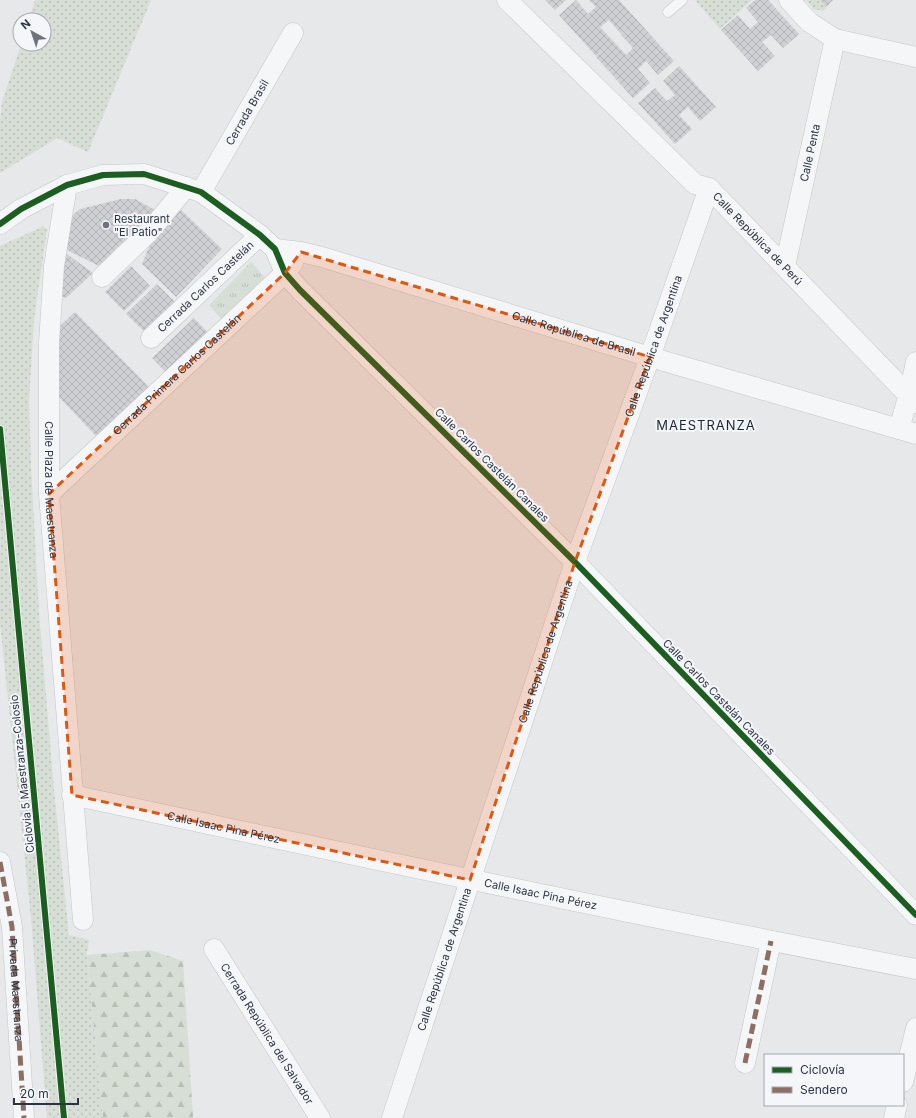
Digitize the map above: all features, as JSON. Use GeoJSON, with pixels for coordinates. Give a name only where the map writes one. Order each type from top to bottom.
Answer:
{"type":"FeatureCollection","features":[{"type":"Feature","properties":{"kind":"street","name":"Calle República de Perú"},"geometry":{"type":"LineString","coordinates":[[507,0],[696,184],[709,188],[912,398]]}},
{"type":"Feature","properties":{"kind":"street"},"geometry":{"type":"LineString","coordinates":[[789,0],[809,22],[835,39],[916,57]]}},
{"type":"Feature","properties":{"kind":"street","name":"Cerrada Brasil"},"geometry":{"type":"LineString","coordinates":[[102,277],[194,190],[293,33]]}},
{"type":"Feature","properties":{"kind":"street","name":"Calle Penta"},"geometry":{"type":"LineString","coordinates":[[785,266],[835,39]]}},
{"type":"Feature","properties":{"kind":"street","name":"Calle Carlos Castelán Canales"},"geometry":{"type":"LineString","coordinates":[[0,224],[21,209],[67,186],[103,175],[144,174],[194,190],[260,235],[275,249],[285,272],[306,295],[576,562],[916,915]]}},
{"type":"Feature","properties":{"kind":"street","name":"Calle Plaza de Maestranza"},"geometry":{"type":"LineString","coordinates":[[67,186],[54,266],[49,343],[49,494],[82,920]]}},
{"type":"Feature","properties":{"kind":"street","name":"Calle República de Argentina"},"geometry":{"type":"LineString","coordinates":[[392,1118],[576,562],[709,188]]}},
{"type":"Feature","properties":{"kind":"street","name":"Cerrada Carlos Castelán"},"geometry":{"type":"LineString","coordinates":[[151,338],[260,235]]}},
{"type":"Feature","properties":{"kind":"street"},"geometry":{"type":"LineString","coordinates":[[275,249],[301,252]]}},
{"type":"Feature","properties":{"kind":"street","name":"Cerrada Primera Carlos Castelán"},"geometry":{"type":"LineString","coordinates":[[49,494],[285,272],[301,252]]}},
{"type":"Feature","properties":{"kind":"street","name":"Calle República de Brasil"},"geometry":{"type":"LineString","coordinates":[[301,252],[650,357],[907,431]]}},
{"type":"Feature","properties":{"kind":"street"},"geometry":{"type":"LineString","coordinates":[[907,431],[916,362]]}},
{"type":"Feature","properties":{"kind":"street","name":"Calle Isaac Pina Pérez"},"geometry":{"type":"LineString","coordinates":[[72,796],[771,942],[916,969]]}},
{"type":"Feature","properties":{"kind":"street","name":"Privada Maestranza"},"geometry":{"type":"LineString","coordinates":[[0,862],[12,927],[24,1118]]}},
{"type":"Feature","properties":{"kind":"street"},"geometry":{"type":"LineString","coordinates":[[745,1063],[771,942]]}},
{"type":"Feature","properties":{"kind":"street","name":"Cerrada República del Salvador"},"geometry":{"type":"LineString","coordinates":[[214,949],[320,1118]]}},
{"type":"Feature","properties":{"kind":"street"},"geometry":{"type":"LineString","coordinates":[[904,1078],[916,1028]]}},
{"type":"Feature","properties":{"kind":"street"},"geometry":{"type":"LineString","coordinates":[[894,1118],[897,1106]]}},
{"type":"Feature","properties":{"kind":"lane"},"geometry":{"type":"LineString","coordinates":[[668,12],[682,0]]}},
{"type":"Feature","properties":{"kind":"highlighted area"},"geometry":{"type":"Polygon","coordinates":[[[301,252],[650,357],[575,562],[470,880],[72,795],[49,494],[285,273],[301,252]]]}},
{"type":"Feature","properties":{"kind":"green space"},"geometry":{"type":"Polygon","coordinates":[[[35,0],[151,0],[88,152],[57,138],[0,173],[0,122],[2,102],[18,52],[52,52],[52,12],[31,12],[35,0]]]}},
{"type":"Feature","properties":{"kind":"green space"},"geometry":{"type":"Polygon","coordinates":[[[695,0],[752,0],[720,29],[695,0]]]}},
{"type":"Feature","properties":{"kind":"green space"},"geometry":{"type":"Polygon","coordinates":[[[806,0],[820,0],[826,7],[823,11],[814,9],[806,0]]]}},
{"type":"Feature","properties":{"kind":"green space"},"geometry":{"type":"Polygon","coordinates":[[[44,226],[47,230],[34,319],[29,401],[39,613],[54,790],[69,935],[89,940],[87,955],[103,1118],[47,1118],[31,918],[0,623],[0,246],[44,226]]]}},
{"type":"Feature","properties":{"kind":"green space"},"geometry":{"type":"Polygon","coordinates":[[[251,262],[268,281],[223,321],[209,305],[251,262]]]}},
{"type":"Feature","properties":{"kind":"green space"},"geometry":{"type":"Polygon","coordinates":[[[150,950],[183,961],[193,1118],[103,1118],[87,955],[150,950]]]}},
{"type":"Feature","properties":{"kind":"building"},"geometry":{"type":"Polygon","coordinates":[[[545,0],[566,0],[555,10],[545,0]]]}},
{"type":"Feature","properties":{"kind":"building"},"geometry":{"type":"Polygon","coordinates":[[[576,0],[588,14],[596,7],[589,0],[619,0],[674,61],[658,75],[646,61],[638,69],[650,83],[633,98],[596,57],[605,49],[596,56],[559,15],[576,0]],[[609,20],[600,27],[626,55],[633,48],[621,35],[628,28],[621,34],[609,20]]]}},
{"type":"Feature","properties":{"kind":"building"},"geometry":{"type":"Polygon","coordinates":[[[755,0],[768,0],[799,34],[783,48],[771,35],[762,42],[775,56],[758,71],[721,30],[738,15],[750,29],[758,22],[746,8],[755,0]]]}},
{"type":"Feature","properties":{"kind":"building"},"geometry":{"type":"Polygon","coordinates":[[[820,0],[833,0],[826,7],[820,0]]]}},
{"type":"Feature","properties":{"kind":"building"},"geometry":{"type":"Polygon","coordinates":[[[679,66],[716,107],[700,121],[688,107],[679,115],[692,129],[675,144],[638,103],[655,88],[667,101],[675,95],[663,81],[679,66]]]}},
{"type":"Feature","properties":{"kind":"building","name":"Restaurant \"El Patio\""},"geometry":{"type":"Polygon","coordinates":[[[121,199],[135,199],[155,210],[99,266],[65,249],[73,215],[80,209],[121,199]]]}},
{"type":"Feature","properties":{"kind":"building"},"geometry":{"type":"Polygon","coordinates":[[[181,210],[222,249],[176,297],[142,264],[152,240],[181,210]]]}},
{"type":"Feature","properties":{"kind":"building"},"geometry":{"type":"Polygon","coordinates":[[[64,252],[93,273],[66,298],[57,294],[64,252]]]}},
{"type":"Feature","properties":{"kind":"building"},"geometry":{"type":"Polygon","coordinates":[[[131,266],[150,286],[124,311],[105,292],[131,266]]]}},
{"type":"Feature","properties":{"kind":"building"},"geometry":{"type":"Polygon","coordinates":[[[157,284],[177,304],[147,334],[126,314],[157,284]]]}},
{"type":"Feature","properties":{"kind":"building"},"geometry":{"type":"Polygon","coordinates":[[[75,312],[152,390],[98,438],[53,391],[57,328],[75,312]]]}},
{"type":"Feature","properties":{"kind":"building"},"geometry":{"type":"Polygon","coordinates":[[[194,318],[210,335],[168,375],[152,358],[194,318]]]}},
{"type":"Feature","properties":{"kind":"marked path"},"geometry":{"type":"LineString","coordinates":[[0,862],[12,927],[24,1118]]}},
{"type":"Feature","properties":{"kind":"marked path"},"geometry":{"type":"LineString","coordinates":[[745,1063],[771,941]]}},
{"type":"Feature","properties":{"kind":"cycle path"},"geometry":{"type":"LineString","coordinates":[[0,224],[21,209],[67,185],[103,175],[144,174],[201,192],[260,235],[275,249],[285,273],[300,290],[575,562],[916,915]]}},
{"type":"Feature","properties":{"kind":"cycle path","name":"Ciclovía 5 Maestranza-Colosio"},"geometry":{"type":"LineString","coordinates":[[0,429],[64,1118]]}},
{"type":"Feature","properties":{"kind":"place","name":"Restaurant \"El Patio\""},"geometry":{"type":"Point","coordinates":[106,225]}},
{"type":"Feature","properties":{"kind":"district","name":"MAESTRANZA"},"geometry":{"type":"Point","coordinates":[706,425]}}]}
